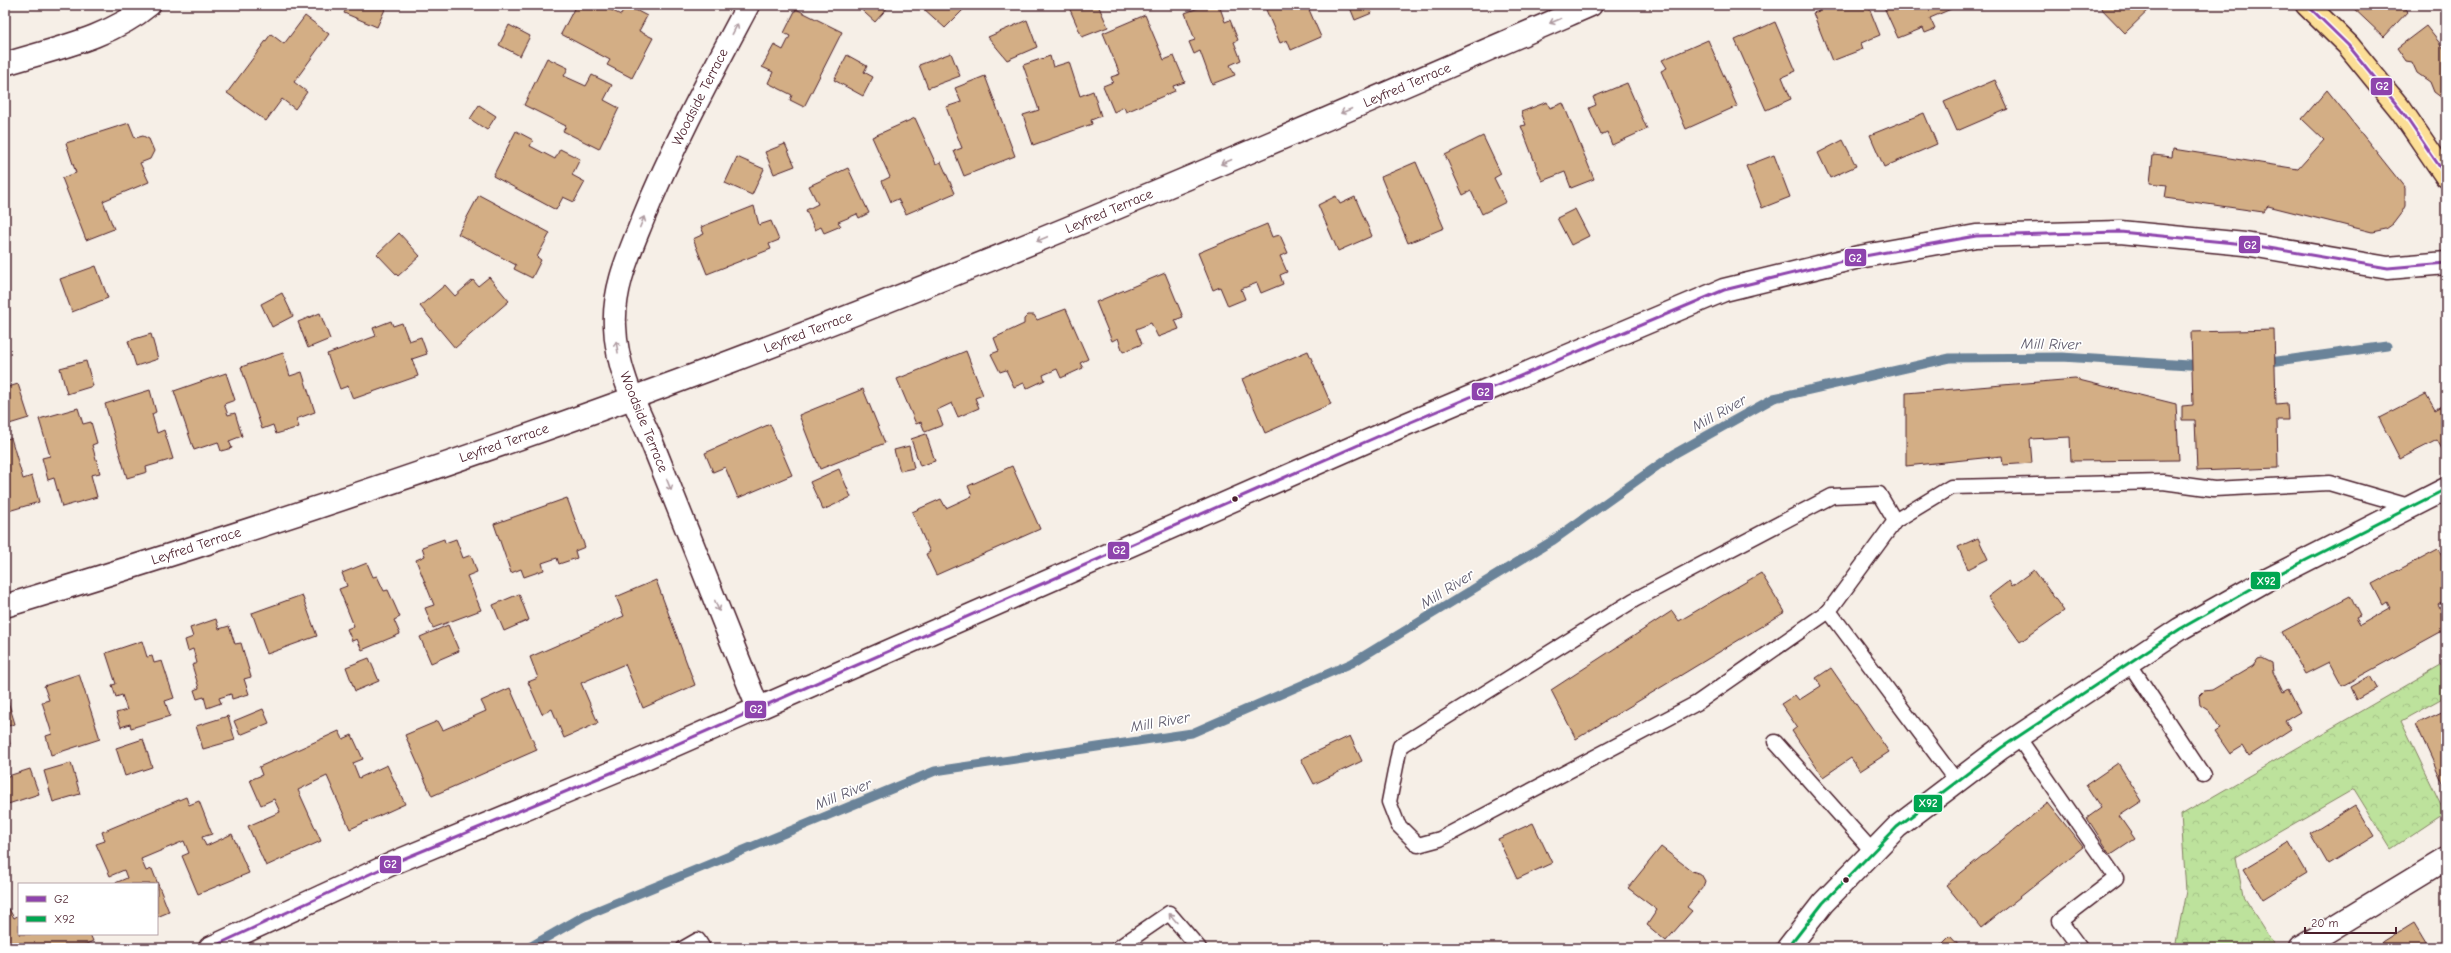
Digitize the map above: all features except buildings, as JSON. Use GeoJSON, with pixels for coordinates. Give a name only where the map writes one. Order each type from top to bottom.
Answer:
{"type":"FeatureCollection","features":[{"type":"Feature","properties":{"kind":"main road"},"geometry":{"type":"LineString","coordinates":[[2307,5],[2348,46],[2396,104],[2446,176]]}},
{"type":"Feature","properties":{"kind":"street","name":"Woodside Terrace"},"geometry":{"type":"LineString","coordinates":[[748,5],[659,178],[620,279],[616,304],[616,338],[632,398],[649,435],[758,708]]}},
{"type":"Feature","properties":{"kind":"street","name":"Leyfred Terrace"},"geometry":{"type":"LineString","coordinates":[[5,606],[280,519],[632,398],[868,309],[1032,243],[1334,117],[1591,5]]}},
{"type":"Feature","properties":{"kind":"street"},"geometry":{"type":"LineString","coordinates":[[5,64],[100,33],[145,6]]}},
{"type":"Feature","properties":{"kind":"street"},"geometry":{"type":"LineString","coordinates":[[210,948],[398,861],[758,708],[1411,422],[1724,290],[1859,257],[1976,236],[2120,232],[2245,244],[2388,268],[2446,263]]}},
{"type":"Feature","properties":{"kind":"street"},"geometry":{"type":"LineString","coordinates":[[1788,948],[1823,903],[1897,827],[2018,737],[2180,629],[2265,581],[2446,489]]}},
{"type":"Feature","properties":{"kind":"street"},"geometry":{"type":"LineString","coordinates":[[2300,948],[2446,859]]}},
{"type":"Feature","properties":{"kind":"lane"},"geometry":{"type":"LineString","coordinates":[[1895,521],[1879,494],[1832,496],[1634,600],[1400,746],[1389,802],[1398,825],[1418,845],[1440,839],[1697,703],[1829,611],[1895,521],[1951,487],[2163,482],[2214,489],[2329,483],[2412,506]]}},
{"type":"Feature","properties":{"kind":"lane"},"geometry":{"type":"LineString","coordinates":[[1829,611],[1957,782]]}},
{"type":"Feature","properties":{"kind":"lane"},"geometry":{"type":"LineString","coordinates":[[2128,663],[2203,775]]}},
{"type":"Feature","properties":{"kind":"lane"},"geometry":{"type":"LineString","coordinates":[[2018,737],[2116,878],[2060,921],[2080,948]]}},
{"type":"Feature","properties":{"kind":"lane"},"geometry":{"type":"LineString","coordinates":[[1775,742],[1873,852]]}},
{"type":"Feature","properties":{"kind":"lane"},"geometry":{"type":"LineString","coordinates":[[1118,948],[1169,913],[1198,948]]}},
{"type":"Feature","properties":{"kind":"lane"},"geometry":{"type":"LineString","coordinates":[[684,948],[698,940],[703,948]]}},
{"type":"Feature","properties":{"kind":"green space"},"geometry":{"type":"Polygon","coordinates":[[[2446,662],[2446,696],[2401,721],[2445,813],[2391,849],[2354,789],[2236,857],[2243,896],[2276,948],[2175,948],[2186,891],[2181,815],[2446,662]]]}},
{"type":"Feature","properties":{"kind":"waterway","name":"Mill River"},"geometry":{"type":"LineString","coordinates":[[2263,363],[2387,346]]}},
{"type":"Feature","properties":{"kind":"waterway","name":"Mill River"},"geometry":{"type":"LineString","coordinates":[[528,948],[584,916],[935,771],[1192,733],[1352,663],[1552,541],[1674,454],[1774,398],[1950,358],[2062,357],[2204,366]]}},
{"type":"Feature","properties":{"kind":"transit line","name":"G2"},"geometry":{"type":"LineString","coordinates":[[2307,5],[2348,45],[2401,110],[2446,176]]}},
{"type":"Feature","properties":{"kind":"transit line","name":"G2"},"geometry":{"type":"LineString","coordinates":[[210,948],[398,861],[618,770],[1404,425],[1724,290],[1859,257],[1976,236],[2120,232],[2245,244],[2388,268],[2446,263]]}},
{"type":"Feature","properties":{"kind":"transit line","name":"X92"},"geometry":{"type":"LineString","coordinates":[[1788,948],[1823,903],[1897,827],[2001,748],[2180,629],[2265,581],[2446,489]]}}]}
